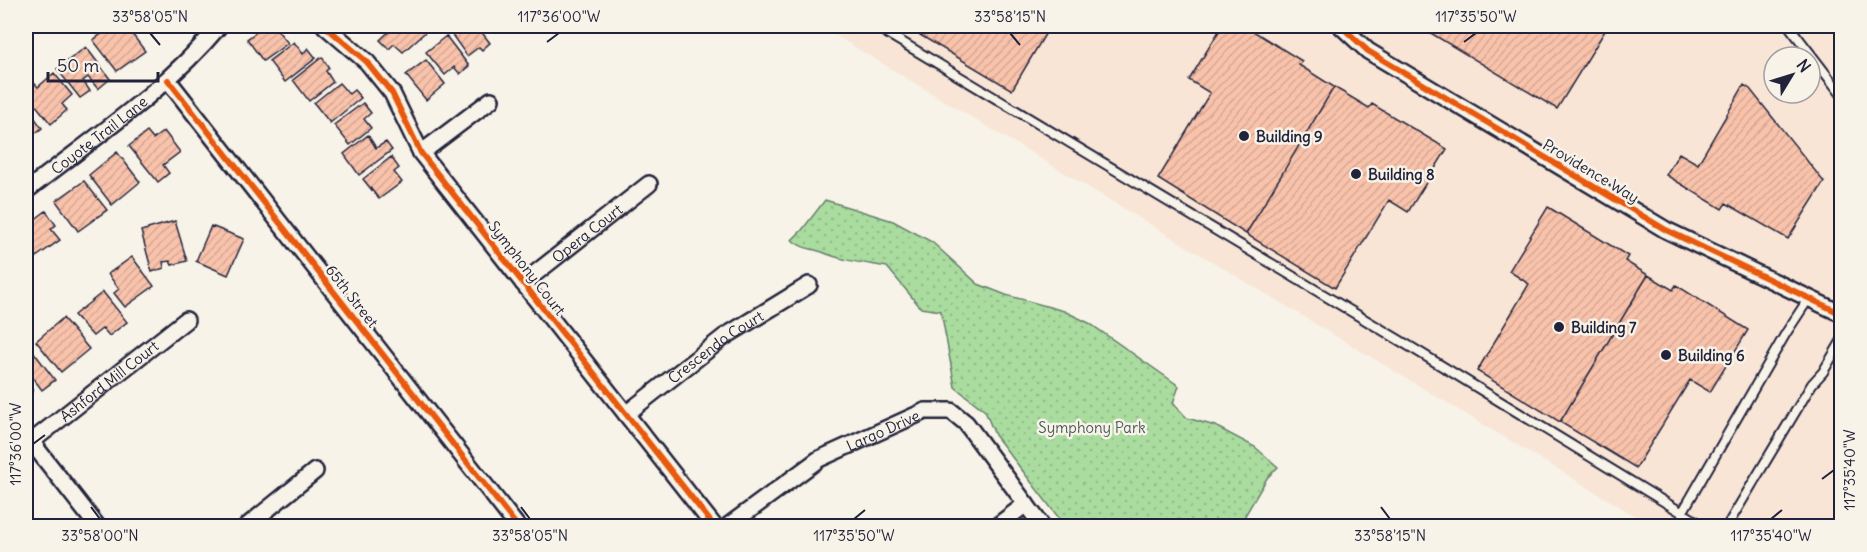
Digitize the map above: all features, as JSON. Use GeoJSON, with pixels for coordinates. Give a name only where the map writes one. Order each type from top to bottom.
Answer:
{"type":"FeatureCollection","features":[{"type":"Feature","properties":{"kind":"street","name":"Coyote Trail Lane"},"geometry":{"type":"LineString","coordinates":[[26,191],[168,80],[199,50],[219,26]]}},
{"type":"Feature","properties":{"kind":"street","name":"Symphony Court"},"geometry":{"type":"LineString","coordinates":[[325,26],[367,62],[392,93],[421,153],[714,526]]}},
{"type":"Feature","properties":{"kind":"street","name":"Providence Way"},"geometry":{"type":"LineString","coordinates":[[1341,26],[1368,51],[1666,230],[1842,314]]}},
{"type":"Feature","properties":{"kind":"street","name":"65th Street"},"geometry":{"type":"LineString","coordinates":[[168,80],[517,526]]}},
{"type":"Feature","properties":{"kind":"street"},"geometry":{"type":"LineString","coordinates":[[421,153],[491,100]]}},
{"type":"Feature","properties":{"kind":"street","name":"Opera Court"},"geometry":{"type":"LineString","coordinates":[[523,283],[649,184]]}},
{"type":"Feature","properties":{"kind":"street","name":"Crescendo Court"},"geometry":{"type":"LineString","coordinates":[[626,414],[724,337],[809,285]]}},
{"type":"Feature","properties":{"kind":"street","name":"Ashford Mill Court"},"geometry":{"type":"LineString","coordinates":[[28,438],[186,320]]}},
{"type":"Feature","properties":{"kind":"street","name":"Largo Drive"},"geometry":{"type":"LineString","coordinates":[[728,526],[819,459],[925,411],[951,411],[966,423],[1042,526]]}},
{"type":"Feature","properties":{"kind":"street"},"geometry":{"type":"LineString","coordinates":[[28,438],[97,526]]}},
{"type":"Feature","properties":{"kind":"street"},"geometry":{"type":"LineString","coordinates":[[247,526],[315,471]]}},
{"type":"Feature","properties":{"kind":"street"},"geometry":{"type":"LineString","coordinates":[[997,526],[1026,504]]}},
{"type":"Feature","properties":{"kind":"lane"},"geometry":{"type":"LineString","coordinates":[[875,26],[1419,352],[1704,526]]}},
{"type":"Feature","properties":{"kind":"lane"},"geometry":{"type":"LineString","coordinates":[[1789,26],[1842,95]]}},
{"type":"Feature","properties":{"kind":"lane"},"geometry":{"type":"LineString","coordinates":[[1682,513],[1786,333],[1809,298]]}},
{"type":"Feature","properties":{"kind":"lane"},"geometry":{"type":"LineString","coordinates":[[1727,526],[1812,384],[1823,372],[1842,340]]}},
{"type":"Feature","properties":{"kind":"shaded area"},"geometry":{"type":"Polygon","coordinates":[[[820,26],[1841,26],[1841,526],[1652,526],[820,26]]]}},
{"type":"Feature","properties":{"kind":"green space","name":"Symphony Park"},"geometry":{"type":"Polygon","coordinates":[[[825,200],[893,221],[932,242],[978,284],[1006,295],[1064,311],[1089,323],[1179,386],[1173,403],[1187,418],[1215,426],[1255,447],[1278,467],[1267,478],[1239,526],[1065,526],[995,435],[985,411],[955,387],[941,311],[921,308],[887,267],[838,258],[803,247],[792,240],[825,200]]]}},
{"type":"Feature","properties":{"kind":"building"},"geometry":{"type":"Polygon","coordinates":[[[113,26],[126,26],[145,51],[117,71],[93,40],[113,26]]]}},
{"type":"Feature","properties":{"kind":"building"},"geometry":{"type":"Polygon","coordinates":[[[265,26],[274,26],[288,43],[263,61],[247,39],[265,26]]]}},
{"type":"Feature","properties":{"kind":"building"},"geometry":{"type":"Polygon","coordinates":[[[395,26],[432,26],[403,52],[394,44],[389,49],[380,40],[395,26]]]}},
{"type":"Feature","properties":{"kind":"building"},"geometry":{"type":"Polygon","coordinates":[[[459,26],[477,26],[490,43],[482,50],[479,47],[467,56],[450,32],[459,26]]]}},
{"type":"Feature","properties":{"kind":"building"},"geometry":{"type":"Polygon","coordinates":[[[919,26],[1050,26],[1012,90],[915,32],[919,26]]]}},
{"type":"Feature","properties":{"kind":"building","name":"Building 9"},"geometry":{"type":"Polygon","coordinates":[[[1222,26],[1245,26],[1302,61],[1299,65],[1334,87],[1246,234],[1158,179],[1210,93],[1189,80],[1222,26]]]}},
{"type":"Feature","properties":{"kind":"building"},"geometry":{"type":"Polygon","coordinates":[[[1419,26],[1608,26],[1557,109],[1419,26]]]}},
{"type":"Feature","properties":{"kind":"building"},"geometry":{"type":"Polygon","coordinates":[[[446,36],[469,66],[460,74],[454,67],[445,75],[426,52],[446,36]]]}},
{"type":"Feature","properties":{"kind":"building"},"geometry":{"type":"Polygon","coordinates":[[[294,42],[303,54],[308,48],[316,58],[285,82],[269,61],[294,42]]]}},
{"type":"Feature","properties":{"kind":"building"},"geometry":{"type":"Polygon","coordinates":[[[86,47],[110,79],[98,89],[88,77],[83,81],[90,91],[80,98],[57,69],[86,47]]]}},
{"type":"Feature","properties":{"kind":"building"},"geometry":{"type":"Polygon","coordinates":[[[322,57],[329,68],[326,71],[333,82],[309,101],[293,80],[322,57]]]}},
{"type":"Feature","properties":{"kind":"building"},"geometry":{"type":"Polygon","coordinates":[[[426,60],[445,84],[426,100],[406,75],[426,60]]]}},
{"type":"Feature","properties":{"kind":"building"},"geometry":{"type":"Polygon","coordinates":[[[54,73],[72,95],[62,104],[67,110],[51,124],[26,93],[26,84],[31,80],[38,87],[54,73]]]}},
{"type":"Feature","properties":{"kind":"building"},"geometry":{"type":"Polygon","coordinates":[[[339,83],[349,94],[354,90],[361,98],[330,123],[314,103],[339,83]]]}},
{"type":"Feature","properties":{"kind":"building"},"geometry":{"type":"Polygon","coordinates":[[[1744,85],[1750,89],[1824,182],[1788,239],[1726,203],[1722,209],[1666,175],[1679,153],[1698,164],[1744,85]]]}},
{"type":"Feature","properties":{"kind":"building","name":"Building 8"},"geometry":{"type":"Polygon","coordinates":[[[1334,87],[1369,108],[1372,104],[1447,149],[1408,212],[1389,200],[1335,288],[1246,234],[1334,87]]]}},
{"type":"Feature","properties":{"kind":"building"},"geometry":{"type":"Polygon","coordinates":[[[363,103],[371,113],[364,119],[371,128],[350,145],[334,125],[363,103]]]}},
{"type":"Feature","properties":{"kind":"building"},"geometry":{"type":"Polygon","coordinates":[[[26,106],[42,128],[33,135],[26,126],[26,106]]]}},
{"type":"Feature","properties":{"kind":"building"},"geometry":{"type":"Polygon","coordinates":[[[164,131],[180,152],[163,165],[169,173],[158,182],[129,146],[147,132],[153,139],[164,131]]]}},
{"type":"Feature","properties":{"kind":"building"},"geometry":{"type":"Polygon","coordinates":[[[368,135],[376,148],[386,142],[392,150],[359,175],[344,154],[368,135]]]}},
{"type":"Feature","properties":{"kind":"building"},"geometry":{"type":"Polygon","coordinates":[[[117,152],[140,182],[112,205],[89,175],[117,152]]]}},
{"type":"Feature","properties":{"kind":"building"},"geometry":{"type":"Polygon","coordinates":[[[391,157],[399,168],[394,172],[402,182],[379,199],[363,179],[391,157]]]}},
{"type":"Feature","properties":{"kind":"building"},"geometry":{"type":"Polygon","coordinates":[[[84,181],[107,210],[78,231],[56,201],[84,181]]]}},
{"type":"Feature","properties":{"kind":"building","name":"Building 7"},"geometry":{"type":"Polygon","coordinates":[[[1548,207],[1628,256],[1625,261],[1648,275],[1560,422],[1477,371],[1529,284],[1509,271],[1548,207]]]}},
{"type":"Feature","properties":{"kind":"building"},"geometry":{"type":"Polygon","coordinates":[[[46,211],[56,225],[51,229],[60,240],[36,257],[26,243],[26,226],[46,211]]]}},
{"type":"Feature","properties":{"kind":"building"},"geometry":{"type":"Polygon","coordinates":[[[175,221],[187,261],[172,265],[170,261],[163,262],[164,268],[152,272],[141,231],[175,221]]]}},
{"type":"Feature","properties":{"kind":"building"},"geometry":{"type":"Polygon","coordinates":[[[211,226],[244,239],[228,275],[196,261],[211,226]]]}},
{"type":"Feature","properties":{"kind":"building"},"geometry":{"type":"Polygon","coordinates":[[[132,257],[154,286],[125,307],[114,293],[119,289],[108,274],[132,257]]]}},
{"type":"Feature","properties":{"kind":"building","name":"Building 6"},"geometry":{"type":"Polygon","coordinates":[[[1648,275],[1673,290],[1676,285],[1748,330],[1710,392],[1690,380],[1636,468],[1560,422],[1648,275]]]}},
{"type":"Feature","properties":{"kind":"building"},"geometry":{"type":"Polygon","coordinates":[[[103,292],[127,322],[109,336],[103,328],[93,336],[74,315],[103,292]]]}},
{"type":"Feature","properties":{"kind":"building"},"geometry":{"type":"Polygon","coordinates":[[[63,318],[89,349],[61,372],[36,341],[63,318]]]}},
{"type":"Feature","properties":{"kind":"building"},"geometry":{"type":"Polygon","coordinates":[[[29,346],[55,380],[42,390],[33,378],[27,382],[33,391],[26,398],[26,349],[29,346]]]}},
{"type":"Feature","properties":{"kind":"cycle path"},"geometry":{"type":"LineString","coordinates":[[325,26],[367,62],[392,93],[421,153],[714,526]]}},
{"type":"Feature","properties":{"kind":"cycle path"},"geometry":{"type":"LineString","coordinates":[[1341,26],[1368,51],[1666,230],[1842,314]]}},
{"type":"Feature","properties":{"kind":"cycle path"},"geometry":{"type":"LineString","coordinates":[[168,80],[517,526]]}},
{"type":"Feature","properties":{"kind":"place","name":"Building 9"},"geometry":{"type":"Point","coordinates":[1244,136]}},
{"type":"Feature","properties":{"kind":"place","name":"Building 8"},"geometry":{"type":"Point","coordinates":[1356,174]}},
{"type":"Feature","properties":{"kind":"place","name":"Building 7"},"geometry":{"type":"Point","coordinates":[1559,327]}},
{"type":"Feature","properties":{"kind":"place","name":"Building 6"},"geometry":{"type":"Point","coordinates":[1666,355]}}]}
